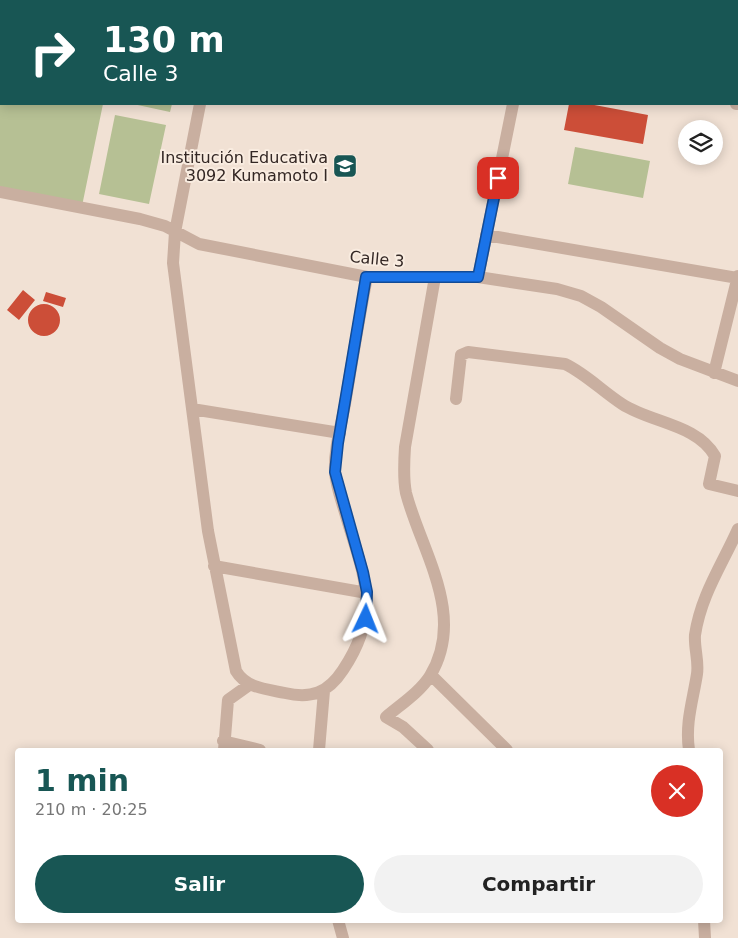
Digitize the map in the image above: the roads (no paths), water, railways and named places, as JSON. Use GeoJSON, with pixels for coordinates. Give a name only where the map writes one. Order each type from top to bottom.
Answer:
{"type":"FeatureCollection","features":[{"type":"Feature","properties":{"kind":"street"},"geometry":{"type":"LineString","coordinates":[[200,105],[175,232],[173,264],[214,566],[234,664],[239,676],[249,685],[297,696],[311,696],[324,691],[341,673],[363,633],[366,619],[367,592],[335,472],[366,277]]}},
{"type":"Feature","properties":{"kind":"street"},"geometry":{"type":"LineString","coordinates":[[478,277],[513,105]]}},
{"type":"Feature","properties":{"kind":"street","name":"Calle 3"},"geometry":{"type":"LineString","coordinates":[[0,192],[140,219],[165,226],[200,244],[366,277],[478,277],[557,289],[581,296],[615,316],[660,348],[714,373],[738,381]]}},
{"type":"Feature","properties":{"kind":"street"},"geometry":{"type":"LineString","coordinates":[[486,234],[738,277],[714,373]]}},
{"type":"Feature","properties":{"kind":"street"},"geometry":{"type":"LineString","coordinates":[[426,748],[403,727],[386,717],[423,685],[431,675],[442,642],[444,621],[439,586],[412,513],[406,491],[403,467],[434,277]]}},
{"type":"Feature","properties":{"kind":"street"},"geometry":{"type":"LineString","coordinates":[[456,399],[459,362],[461,355],[468,352],[565,364],[579,371],[623,405],[699,437],[711,448],[715,456],[709,484],[738,491]]}},
{"type":"Feature","properties":{"kind":"street"},"geometry":{"type":"LineString","coordinates":[[192,408],[340,433]]}},
{"type":"Feature","properties":{"kind":"street"},"geometry":{"type":"LineString","coordinates":[[689,748],[687,737],[689,708],[698,672],[695,637],[708,586],[737,534]]}},
{"type":"Feature","properties":{"kind":"street"},"geometry":{"type":"LineString","coordinates":[[214,566],[367,592]]}},
{"type":"Feature","properties":{"kind":"street"},"geometry":{"type":"LineString","coordinates":[[431,675],[505,748]]}},
{"type":"Feature","properties":{"kind":"street"},"geometry":{"type":"LineString","coordinates":[[242,748],[223,746],[228,700],[249,685]]}},
{"type":"Feature","properties":{"kind":"street"},"geometry":{"type":"LineString","coordinates":[[319,748],[324,691]]}},
{"type":"Feature","properties":{"kind":"street"},"geometry":{"type":"LineString","coordinates":[[339,923],[342,938]]}},
{"type":"Feature","properties":{"kind":"street"},"geometry":{"type":"LineString","coordinates":[[704,923],[705,938]]}},
{"type":"Feature","properties":{"kind":"place","name":"Institución Educativa 3092 Kumamoto I"},"geometry":{"type":"Point","coordinates":[345,166]}}]}
